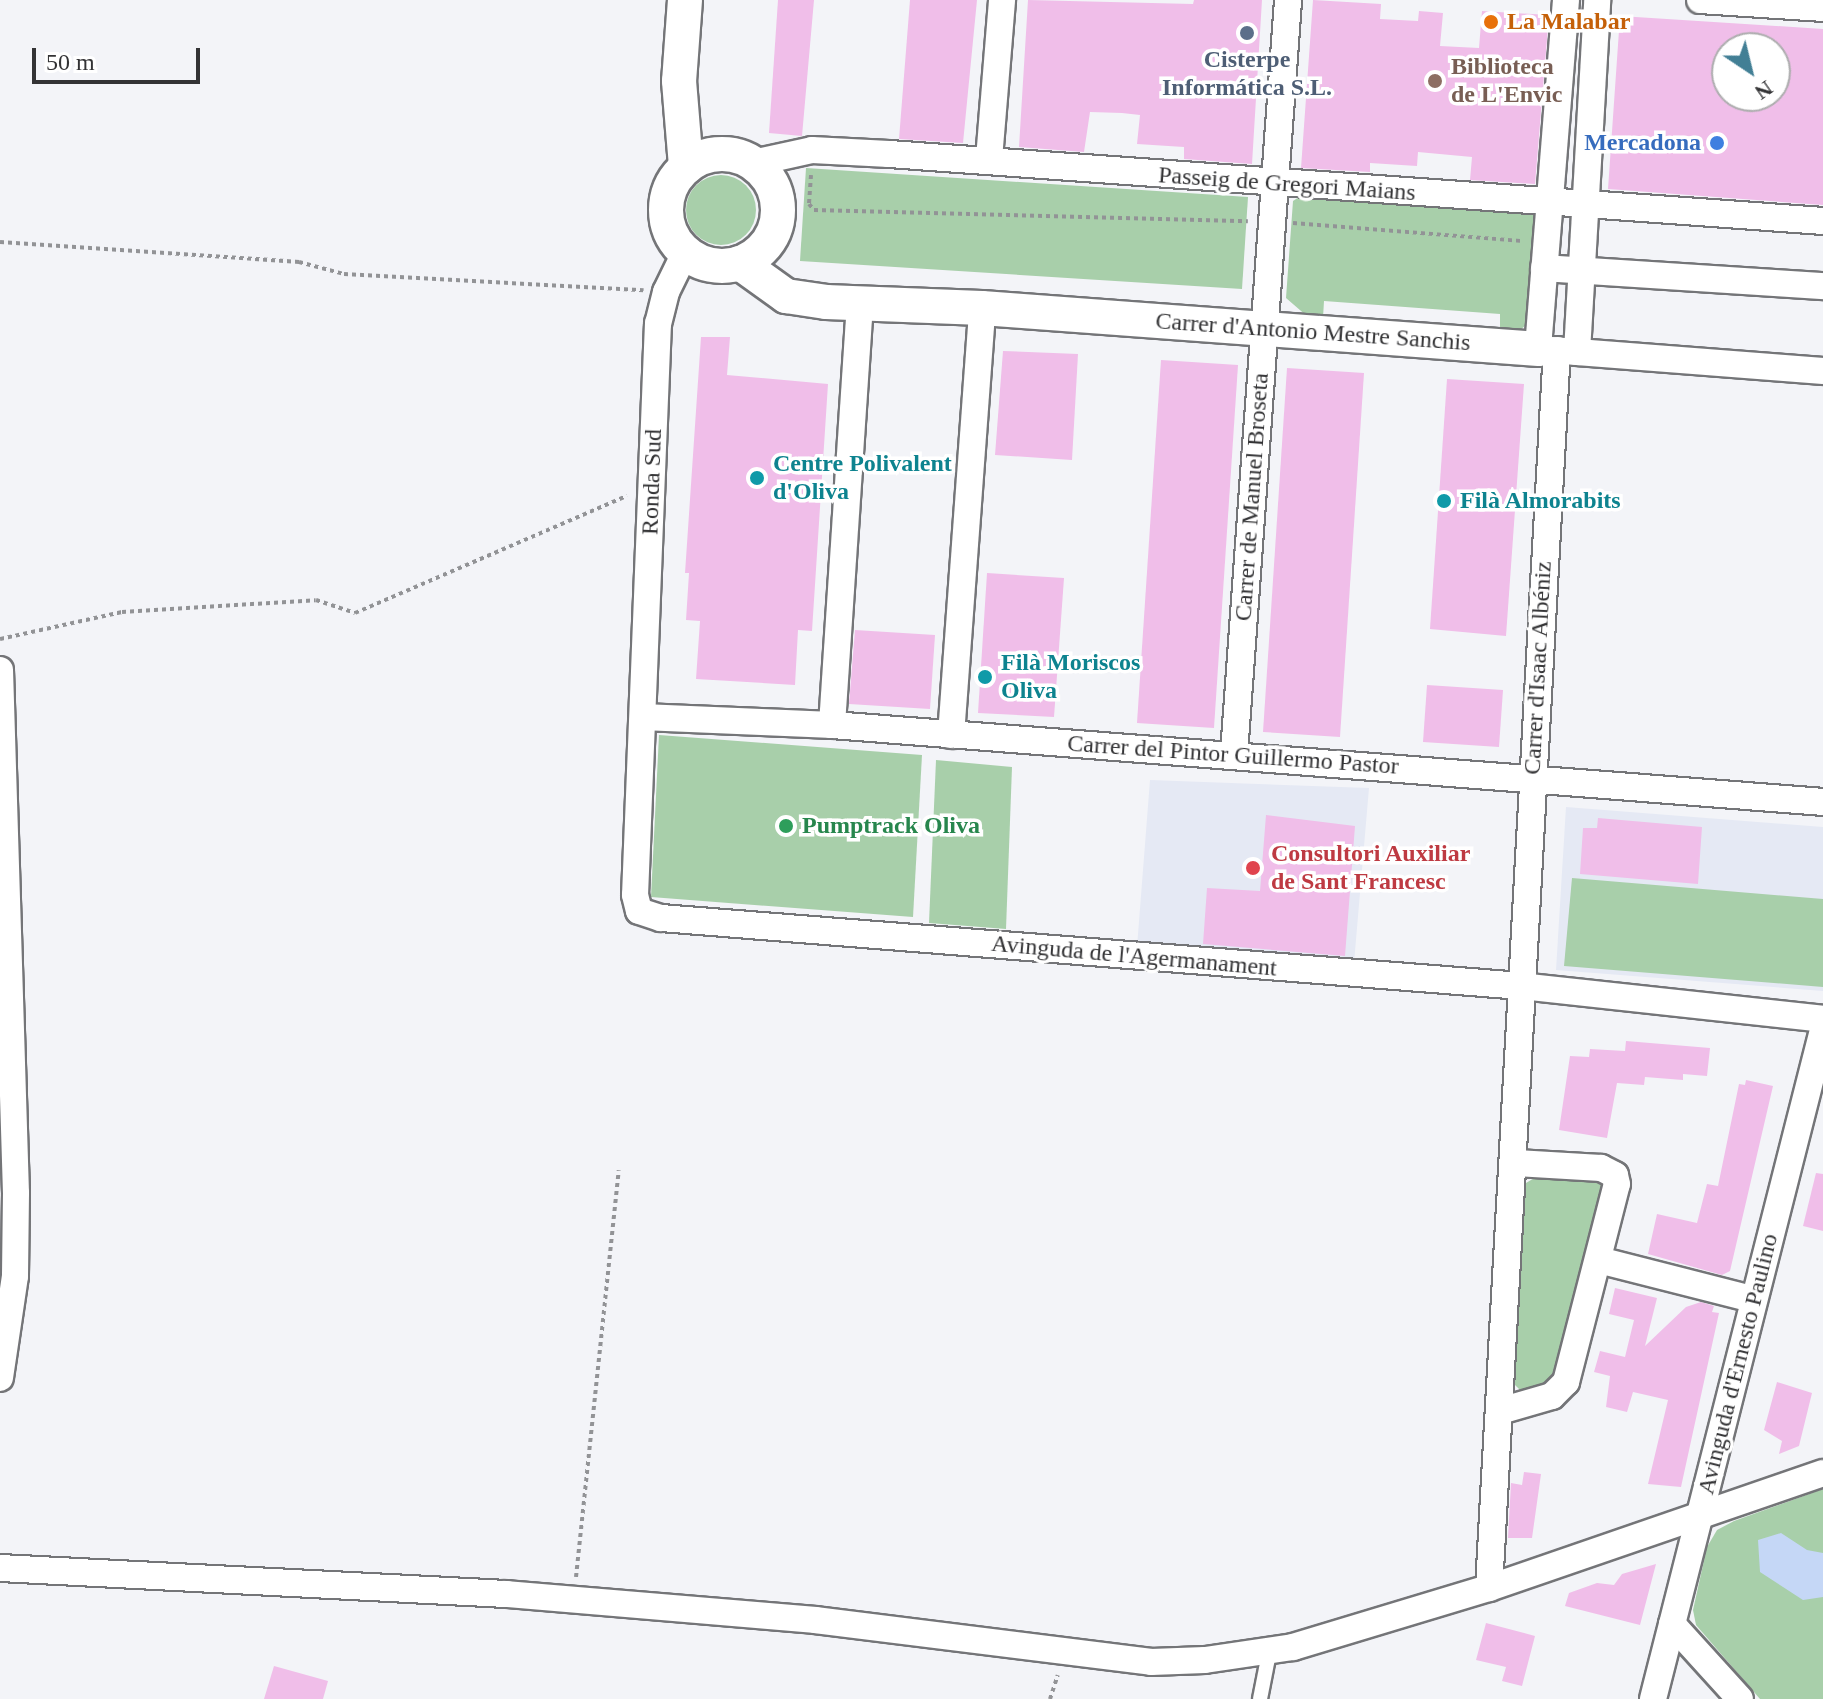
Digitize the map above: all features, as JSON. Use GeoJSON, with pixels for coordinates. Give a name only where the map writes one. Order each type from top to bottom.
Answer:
{"type":"FeatureCollection","features":[{"type":"Feature","properties":{"kind":"street"},"geometry":{"type":"LineString","coordinates":[[685,0],[679,81],[686,167]]}},
{"type":"Feature","properties":{"kind":"street"},"geometry":{"type":"LineString","coordinates":[[989,159],[1002,0]]}},
{"type":"Feature","properties":{"kind":"street","name":"Carrer de Manuel Broseta"},"geometry":{"type":"LineString","coordinates":[[1234,754],[1288,0]]}},
{"type":"Feature","properties":{"kind":"street"},"geometry":{"type":"LineString","coordinates":[[1557,350],[1546,255],[1566,0]]}},
{"type":"Feature","properties":{"kind":"street","name":"Carrer d'Isaac Albéniz"},"geometry":{"type":"LineString","coordinates":[[1489,1588],[1516,1163],[1521,986],[1557,350],[1584,271],[1597,0]]}},
{"type":"Feature","properties":{"kind":"street"},"geometry":{"type":"LineString","coordinates":[[1700,0],[1823,8]]}},
{"type":"Feature","properties":{"kind":"street","name":"Passeig de Gregori Maians"},"geometry":{"type":"LineString","coordinates":[[753,163],[812,150],[989,159],[1275,184],[1588,202],[1823,221]]}},
{"type":"Feature","properties":{"kind":"street"},"geometry":{"type":"LineString","coordinates":[[768,242],[740,263],[711,265],[685,253],[666,216],[670,188],[686,167],[721,154],[753,163],[777,200],[768,242],[775,269],[803,299]]}},
{"type":"Feature","properties":{"kind":"street","name":"Ronda Sud"},"geometry":{"type":"LineString","coordinates":[[643,717],[658,323],[666,292],[685,253]]}},
{"type":"Feature","properties":{"kind":"street"},"geometry":{"type":"LineString","coordinates":[[1546,255],[1584,271],[1823,286]]}},
{"type":"Feature","properties":{"kind":"street","name":"Carrer d'Antonio Mestre Sanchis"},"geometry":{"type":"LineString","coordinates":[[740,263],[771,289],[803,299],[860,305],[982,308],[1823,371]]}},
{"type":"Feature","properties":{"kind":"street"},"geometry":{"type":"LineString","coordinates":[[832,725],[860,305]]}},
{"type":"Feature","properties":{"kind":"street"},"geometry":{"type":"LineString","coordinates":[[951,735],[982,308]]}},
{"type":"Feature","properties":{"kind":"street"},"geometry":{"type":"LineString","coordinates":[[0,670],[6,1024],[15,1276],[0,1378]]}},
{"type":"Feature","properties":{"kind":"street","name":"Carrer del Pintor Guillermo Pastor"},"geometry":{"type":"LineString","coordinates":[[643,717],[832,725],[1823,802]]}},
{"type":"Feature","properties":{"kind":"street","name":"Avinguda de l'Agermanament"},"geometry":{"type":"LineString","coordinates":[[643,717],[635,895],[639,911],[677,919],[1521,986],[1823,1019]]}},
{"type":"Feature","properties":{"kind":"street","name":"Avinguda d'Ernesto Paulino"},"geometry":{"type":"LineString","coordinates":[[1653,1699],[1701,1516],[1752,1299],[1823,1030]]}},
{"type":"Feature","properties":{"kind":"street"},"geometry":{"type":"LineString","coordinates":[[1500,1411],[1563,1388],[1599,1260],[1615,1175],[1601,1168],[1516,1163]]}},
{"type":"Feature","properties":{"kind":"street"},"geometry":{"type":"LineString","coordinates":[[1599,1260],[1752,1299]]}},
{"type":"Feature","properties":{"kind":"street"},"geometry":{"type":"LineString","coordinates":[[0,1568],[506,1594],[573,1603],[815,1620],[1151,1662],[1269,1653],[1489,1588],[1823,1473]]}},
{"type":"Feature","properties":{"kind":"street"},"geometry":{"type":"LineString","coordinates":[[1672,1624],[1740,1699]]}},
{"type":"Feature","properties":{"kind":"lane"},"geometry":{"type":"LineString","coordinates":[[1260,1699],[1269,1653]]}},
{"type":"Feature","properties":{"kind":"path"},"geometry":{"type":"LineString","coordinates":[[809,204],[814,210],[1273,222],[1546,255]]}},
{"type":"Feature","properties":{"kind":"path"},"geometry":{"type":"LineString","coordinates":[[0,242],[299,262],[344,274],[546,281],[666,292]]}},
{"type":"Feature","properties":{"kind":"path"},"geometry":{"type":"LineString","coordinates":[[0,639],[122,612],[316,600],[355,613],[651,486]]}},
{"type":"Feature","properties":{"kind":"path"},"geometry":{"type":"LineString","coordinates":[[573,1603],[619,1170]]}},
{"type":"Feature","properties":{"kind":"shaded area","name":"Consultori Auxiliar de Sant Francesc"},"geometry":{"type":"Polygon","coordinates":[[[1150,780],[1369,788],[1354,963],[1137,947],[1150,780]]]}},
{"type":"Feature","properties":{"kind":"shaded area"},"geometry":{"type":"Polygon","coordinates":[[[1566,807],[1823,827],[1823,991],[1556,970],[1566,807]]]}},
{"type":"Feature","properties":{"kind":"green space"},"geometry":{"type":"Polygon","coordinates":[[[806,168],[1248,197],[1242,289],[800,261],[806,168]]]}},
{"type":"Feature","properties":{"kind":"green space"},"geometry":{"type":"Polygon","coordinates":[[[721,175],[746,185],[756,210],[746,235],[721,245],[696,235],[686,210],[696,185],[721,175]]]}},
{"type":"Feature","properties":{"kind":"green space"},"geometry":{"type":"Polygon","coordinates":[[[1299,197],[1536,213],[1534,318],[1519,331],[1500,331],[1500,314],[1324,301],[1323,318],[1308,317],[1286,298],[1293,201],[1299,197]]]}},
{"type":"Feature","properties":{"kind":"green space","name":"Pumptrack Oliva"},"geometry":{"type":"Polygon","coordinates":[[[659,735],[922,755],[913,917],[651,897],[659,735]]]}},
{"type":"Feature","properties":{"kind":"green space"},"geometry":{"type":"Polygon","coordinates":[[[936,760],[1012,767],[1006,929],[929,923],[936,760]]]}},
{"type":"Feature","properties":{"kind":"green space"},"geometry":{"type":"Polygon","coordinates":[[[1572,878],[1823,899],[1823,987],[1564,966],[1572,878]]]}},
{"type":"Feature","properties":{"kind":"green space"},"geometry":{"type":"Polygon","coordinates":[[[1541,1174],[1604,1183],[1558,1372],[1548,1384],[1523,1393],[1512,1382],[1526,1183],[1541,1174]]]}},
{"type":"Feature","properties":{"kind":"green space"},"geometry":{"type":"Polygon","coordinates":[[[1823,1489],[1823,1699],[1760,1699],[1696,1625],[1693,1610],[1707,1547],[1717,1530],[1734,1521],[1823,1489]]]}},
{"type":"Feature","properties":{"kind":"water"},"geometry":{"type":"Polygon","coordinates":[[[1781,1533],[1807,1550],[1823,1553],[1823,1597],[1803,1600],[1760,1572],[1758,1540],[1781,1533]]]}},
{"type":"Feature","properties":{"kind":"building"},"geometry":{"type":"Polygon","coordinates":[[[778,0],[814,0],[802,136],[769,133],[778,0]]]}},
{"type":"Feature","properties":{"kind":"building"},"geometry":{"type":"Polygon","coordinates":[[[910,0],[977,0],[963,143],[899,139],[910,0]]]}},
{"type":"Feature","properties":{"kind":"building"},"geometry":{"type":"Polygon","coordinates":[[[1028,0],[1193,4],[1194,0],[1262,0],[1252,164],[1184,159],[1184,147],[1137,144],[1140,115],[1122,113],[1090,112],[1084,152],[1019,147],[1028,0]]]}},
{"type":"Feature","properties":{"kind":"building"},"geometry":{"type":"Polygon","coordinates":[[[1313,0],[1381,4],[1380,19],[1418,21],[1419,11],[1443,13],[1440,46],[1479,48],[1482,11],[1549,15],[1535,184],[1470,180],[1472,157],[1418,152],[1417,166],[1370,163],[1370,172],[1301,168],[1313,0]]]}},
{"type":"Feature","properties":{"kind":"building","name":"Mercadona"},"geometry":{"type":"Polygon","coordinates":[[[1620,16],[1823,29],[1823,205],[1608,189],[1620,16]]]}},
{"type":"Feature","properties":{"kind":"building","name":"Centre Polivalent d'Oliva"},"geometry":{"type":"Polygon","coordinates":[[[701,337],[730,337],[727,375],[828,384],[812,631],[798,630],[795,685],[696,679],[700,621],[686,620],[689,573],[685,573],[701,337]]]}},
{"type":"Feature","properties":{"kind":"building"},"geometry":{"type":"Polygon","coordinates":[[[1003,351],[1078,354],[1072,460],[995,455],[1003,351]]]}},
{"type":"Feature","properties":{"kind":"building"},"geometry":{"type":"Polygon","coordinates":[[[1161,360],[1238,365],[1214,728],[1137,723],[1161,360]]]}},
{"type":"Feature","properties":{"kind":"building"},"geometry":{"type":"Polygon","coordinates":[[[1287,368],[1364,373],[1340,737],[1263,732],[1287,368]]]}},
{"type":"Feature","properties":{"kind":"building"},"geometry":{"type":"Polygon","coordinates":[[[1447,379],[1524,384],[1506,636],[1430,629],[1447,379]]]}},
{"type":"Feature","properties":{"kind":"building"},"geometry":{"type":"Polygon","coordinates":[[[987,573],[1064,578],[1054,717],[978,713],[987,573]]]}},
{"type":"Feature","properties":{"kind":"building"},"geometry":{"type":"Polygon","coordinates":[[[855,630],[935,635],[930,709],[849,704],[855,630]]]}},
{"type":"Feature","properties":{"kind":"building"},"geometry":{"type":"Polygon","coordinates":[[[1427,685],[1503,690],[1499,747],[1423,742],[1427,685]]]}},
{"type":"Feature","properties":{"kind":"building"},"geometry":{"type":"Polygon","coordinates":[[[1266,815],[1355,826],[1345,956],[1203,944],[1207,888],[1260,891],[1266,815]]]}},
{"type":"Feature","properties":{"kind":"building"},"geometry":{"type":"Polygon","coordinates":[[[1598,818],[1702,827],[1698,884],[1580,874],[1583,828],[1597,828],[1598,818]]]}},
{"type":"Feature","properties":{"kind":"building"},"geometry":{"type":"Polygon","coordinates":[[[1626,1041],[1710,1048],[1707,1076],[1683,1074],[1683,1080],[1645,1077],[1644,1085],[1617,1083],[1607,1138],[1559,1130],[1570,1056],[1589,1057],[1590,1049],[1625,1051],[1626,1041]]]}},
{"type":"Feature","properties":{"kind":"building"},"geometry":{"type":"Polygon","coordinates":[[[1746,1080],[1773,1086],[1730,1271],[1722,1275],[1648,1254],[1657,1214],[1697,1223],[1707,1184],[1718,1186],[1739,1084],[1745,1085],[1746,1080]]]}},
{"type":"Feature","properties":{"kind":"building"},"geometry":{"type":"Polygon","coordinates":[[[1816,1173],[1823,1174],[1823,1231],[1803,1226],[1816,1173]]]}},
{"type":"Feature","properties":{"kind":"building"},"geometry":{"type":"Polygon","coordinates":[[[1615,1288],[1657,1298],[1645,1346],[1686,1307],[1701,1302],[1714,1306],[1712,1312],[1719,1313],[1681,1487],[1648,1484],[1668,1400],[1633,1392],[1627,1412],[1606,1407],[1610,1376],[1594,1372],[1600,1351],[1625,1357],[1634,1320],[1609,1314],[1615,1288]]]}},
{"type":"Feature","properties":{"kind":"building"},"geometry":{"type":"Polygon","coordinates":[[[1777,1382],[1812,1393],[1799,1446],[1779,1454],[1782,1441],[1764,1430],[1777,1382]]]}},
{"type":"Feature","properties":{"kind":"building"},"geometry":{"type":"Polygon","coordinates":[[[1524,1472],[1541,1474],[1532,1538],[1508,1538],[1511,1483],[1522,1485],[1524,1472]]]}},
{"type":"Feature","properties":{"kind":"building"},"geometry":{"type":"Polygon","coordinates":[[[1656,1564],[1640,1625],[1565,1606],[1569,1593],[1597,1583],[1614,1585],[1622,1574],[1656,1564]]]}},
{"type":"Feature","properties":{"kind":"building"},"geometry":{"type":"Polygon","coordinates":[[[1486,1623],[1535,1636],[1522,1686],[1502,1681],[1506,1667],[1476,1660],[1486,1623]]]}},
{"type":"Feature","properties":{"kind":"building"},"geometry":{"type":"Polygon","coordinates":[[[274,1666],[328,1681],[323,1699],[264,1699],[274,1666]]]}},
{"type":"Feature","properties":{"kind":"place","name":"La Malabar"},"geometry":{"type":"Point","coordinates":[1491,22]}},
{"type":"Feature","properties":{"kind":"place","name":"Cisterpe Informática S.L."},"geometry":{"type":"Point","coordinates":[1247,33]}},
{"type":"Feature","properties":{"kind":"place","name":"Biblioteca de L'Envic"},"geometry":{"type":"Point","coordinates":[1435,81]}},
{"type":"Feature","properties":{"kind":"place","name":"Mercadona"},"geometry":{"type":"Point","coordinates":[1717,143]}},
{"type":"Feature","properties":{"kind":"place","name":"Centre Polivalent d'Oliva"},"geometry":{"type":"Point","coordinates":[757,478]}},
{"type":"Feature","properties":{"kind":"place","name":"Filà Almorabits"},"geometry":{"type":"Point","coordinates":[1444,501]}},
{"type":"Feature","properties":{"kind":"place","name":"Filà Moriscos Oliva"},"geometry":{"type":"Point","coordinates":[985,677]}},
{"type":"Feature","properties":{"kind":"place","name":"Pumptrack Oliva"},"geometry":{"type":"Point","coordinates":[786,826]}},
{"type":"Feature","properties":{"kind":"place","name":"Consultori Auxiliar de Sant Francesc"},"geometry":{"type":"Point","coordinates":[1253,868]}}]}
